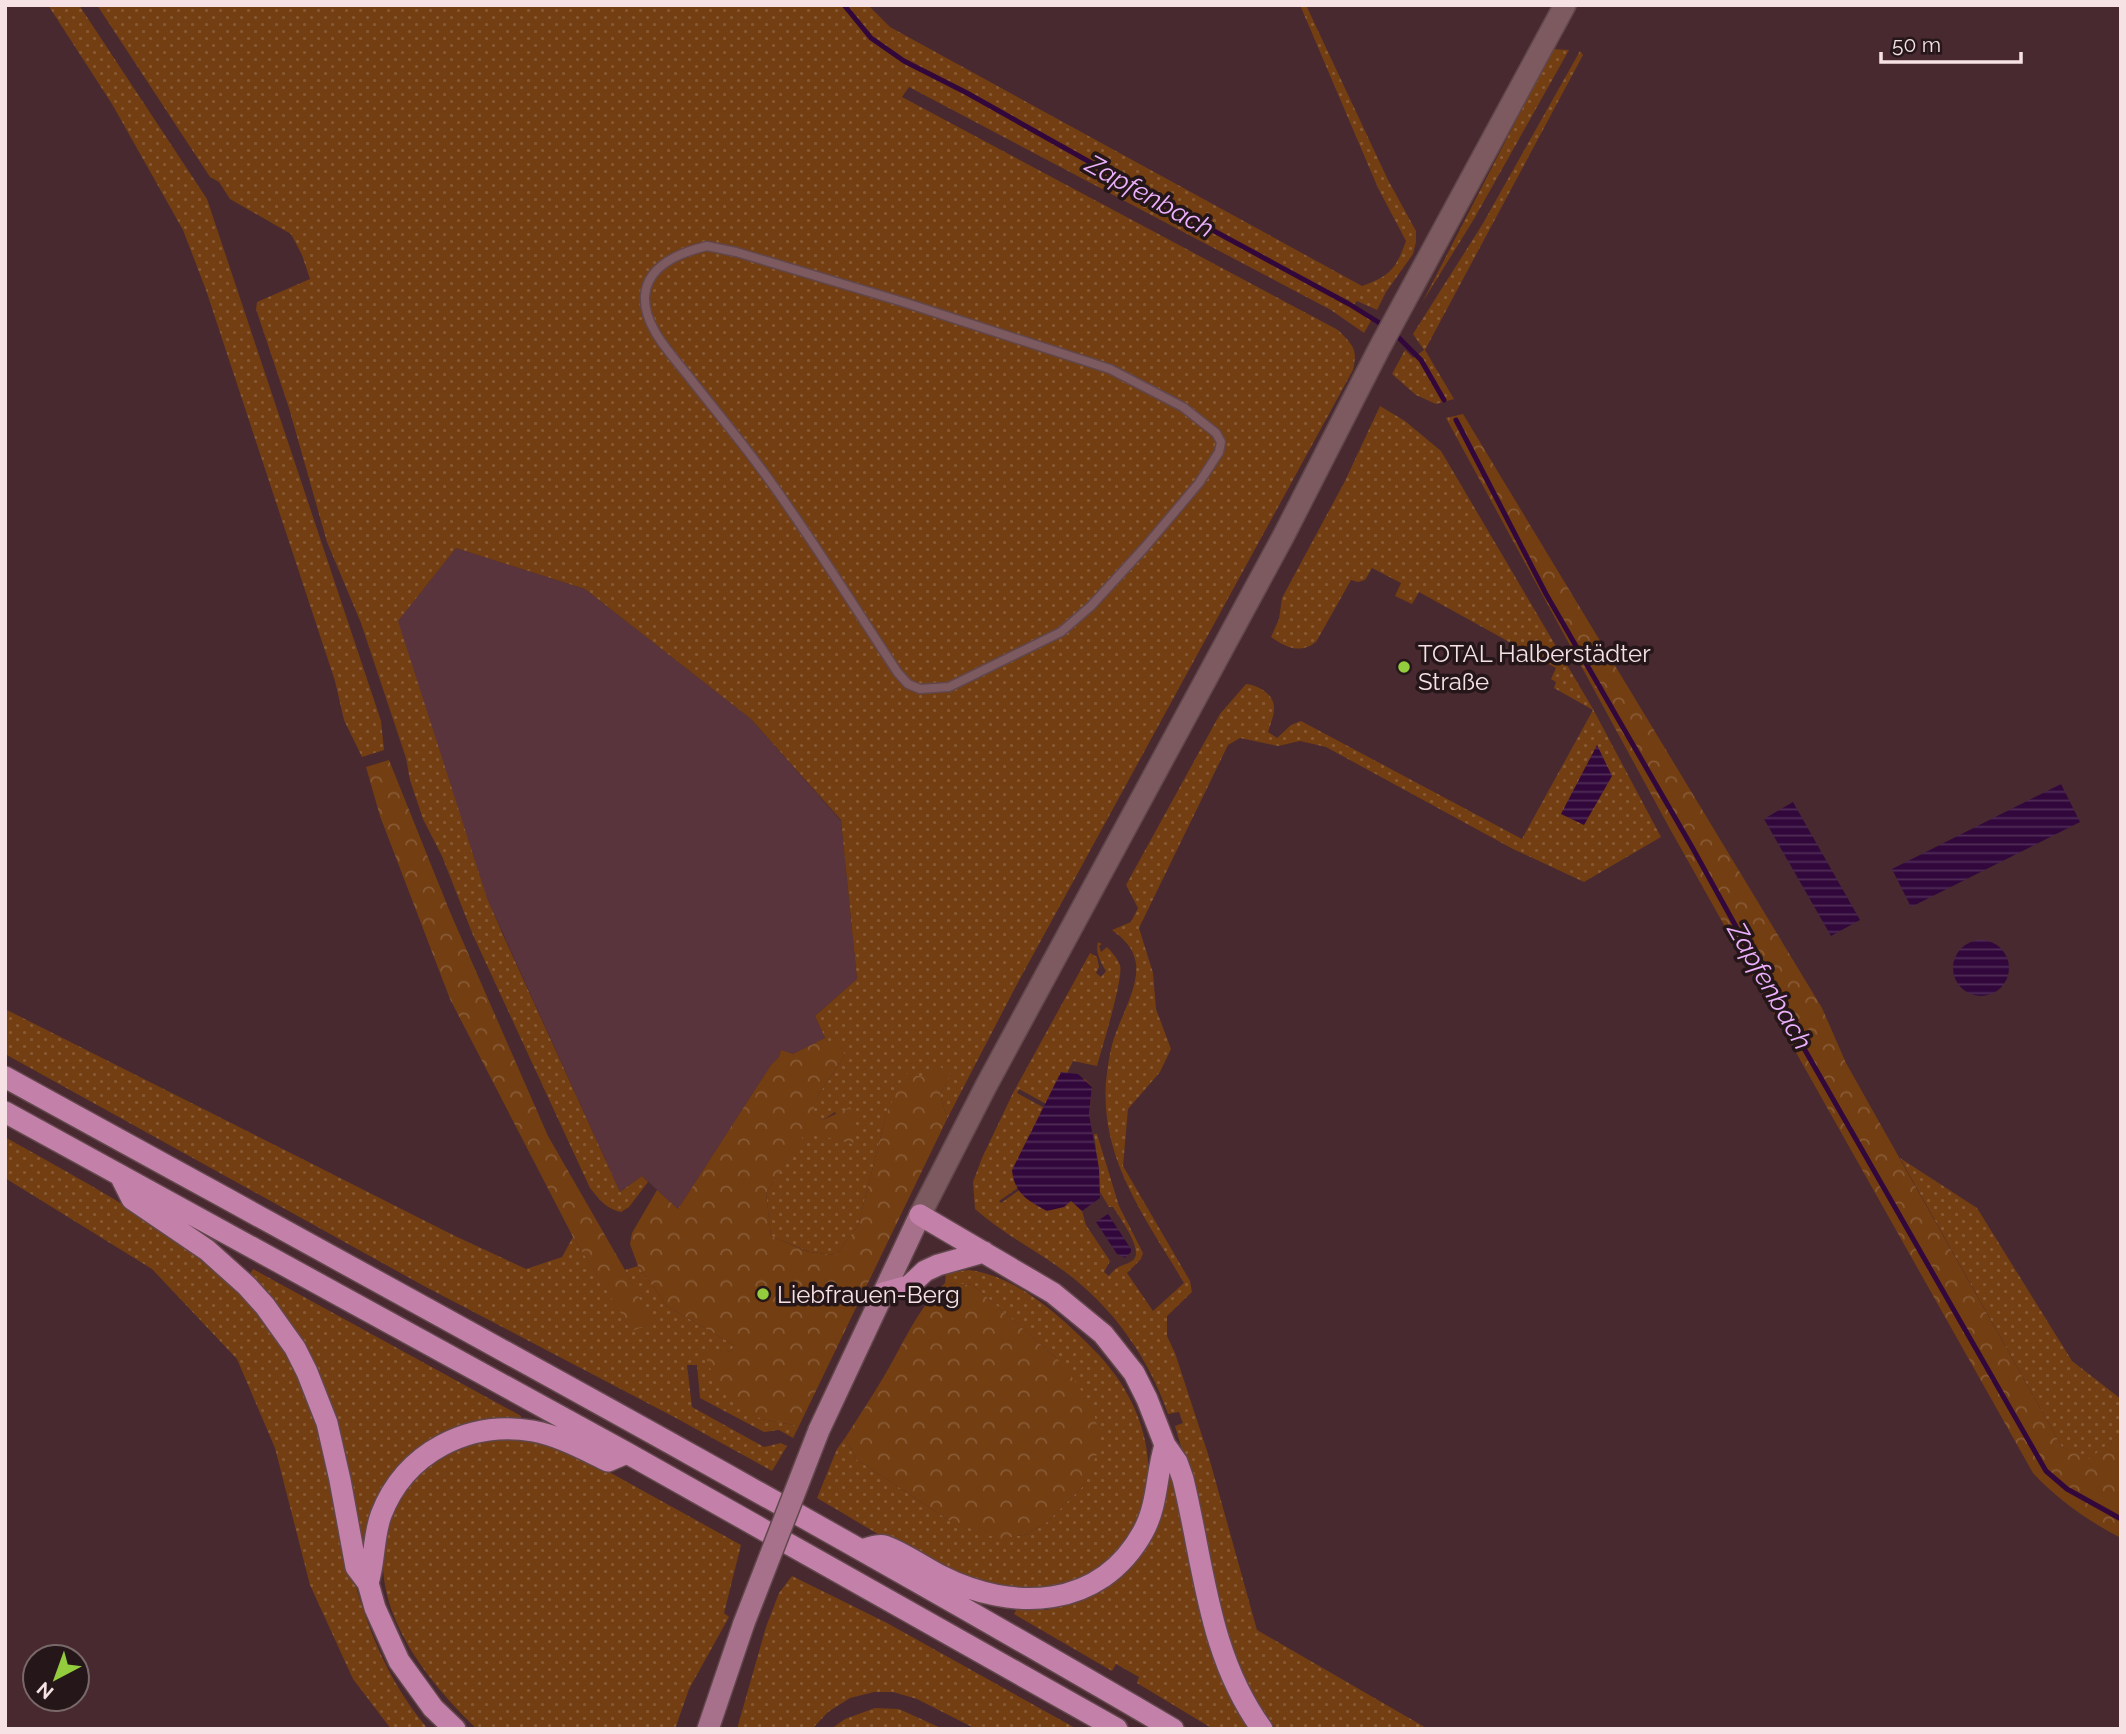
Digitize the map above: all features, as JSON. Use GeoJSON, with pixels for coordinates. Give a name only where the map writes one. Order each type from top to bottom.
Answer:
{"type":"FeatureCollection","features":[{"type":"Feature","properties":{"kind":"highway"},"geometry":{"type":"LineString","coordinates":[[5,1077],[446,1317],[862,1550],[1173,1729]]}},
{"type":"Feature","properties":{"kind":"highway"},"geometry":{"type":"LineString","coordinates":[[5,1112],[627,1452],[1117,1729]]}},
{"type":"Feature","properties":{"kind":"highway"},"geometry":{"type":"LineString","coordinates":[[120,1175],[132,1199],[207,1250],[247,1286],[295,1348],[327,1423],[341,1480],[356,1567],[368,1583],[375,1608],[399,1661],[433,1708],[455,1729]]}},
{"type":"Feature","properties":{"kind":"highway"},"geometry":{"type":"LineString","coordinates":[[920,1215],[1053,1293],[1103,1334],[1134,1373],[1183,1479],[1206,1598],[1220,1648],[1244,1700],[1262,1729]]}},
{"type":"Feature","properties":{"kind":"highway"},"geometry":{"type":"LineString","coordinates":[[883,1293],[909,1286],[938,1265],[984,1252]]}},
{"type":"Feature","properties":{"kind":"highway"},"geometry":{"type":"LineString","coordinates":[[368,1583],[377,1529],[400,1480],[423,1457],[453,1439],[482,1431],[517,1430],[536,1432],[572,1444],[608,1461],[627,1452]]}},
{"type":"Feature","properties":{"kind":"highway"},"geometry":{"type":"LineString","coordinates":[[862,1550],[883,1545],[963,1587],[996,1597],[1039,1600],[1075,1591],[1105,1575],[1120,1562],[1143,1532],[1156,1494],[1159,1463],[1165,1445]]}},
{"type":"Feature","properties":{"kind":"main road"},"geometry":{"type":"LineString","coordinates":[[708,1729],[744,1623],[819,1430],[920,1215],[986,1086],[1290,524],[1380,347],[1565,5]]}},
{"type":"Feature","properties":{"kind":"lane"},"geometry":{"type":"LineString","coordinates":[[707,246],[736,252],[1110,369],[1183,407],[1216,433],[1221,442],[1219,452],[1199,483],[1091,606],[1061,632],[949,687],[920,689],[908,684],[898,673],[763,471],[663,343],[647,316],[645,294],[653,275],[667,261],[684,251],[707,246]]}},
{"type":"Feature","properties":{"kind":"shaded area"},"geometry":{"type":"Polygon","coordinates":[[[456,548],[585,589],[751,719],[841,821],[857,979],[815,1016],[825,1038],[793,1054],[781,1050],[779,1057],[771,1065],[678,1209],[642,1176],[620,1192],[487,898],[397,622],[456,548]]]}},
{"type":"Feature","properties":{"kind":"shaded area"},"geometry":{"type":"Polygon","coordinates":[[[1597,745],[1612,776],[1584,825],[1561,814],[1597,745]]]}},
{"type":"Feature","properties":{"kind":"shaded area"},"geometry":{"type":"Polygon","coordinates":[[[2061,784],[2080,822],[1911,907],[1892,869],[2061,784]]]}},
{"type":"Feature","properties":{"kind":"shaded area"},"geometry":{"type":"Polygon","coordinates":[[[1793,802],[1860,920],[1831,936],[1764,819],[1793,802]]]}},
{"type":"Feature","properties":{"kind":"shaded area"},"geometry":{"type":"Polygon","coordinates":[[[1975,940],[1987,940],[1997,944],[2005,952],[2009,968],[2005,984],[1997,992],[1987,996],[1975,996],[1965,992],[1957,984],[1953,974],[1953,962],[1957,952],[1965,944],[1975,940]]]}},
{"type":"Feature","properties":{"kind":"shaded area"},"geometry":{"type":"Polygon","coordinates":[[[1061,1072],[1078,1074],[1092,1087],[1089,1115],[1099,1169],[1100,1198],[1082,1211],[1071,1201],[1064,1207],[1047,1211],[1023,1195],[1013,1178],[1012,1170],[1061,1072]]]}},
{"type":"Feature","properties":{"kind":"shaded area"},"geometry":{"type":"Polygon","coordinates":[[[1108,1214],[1131,1249],[1125,1258],[1117,1254],[1096,1222],[1108,1214]]]}},
{"type":"Feature","properties":{"kind":"green space"},"geometry":{"type":"Polygon","coordinates":[[[48,5],[79,5],[207,199],[381,721],[384,750],[362,757],[344,720],[335,681],[206,290],[183,230],[112,104],[48,5]]]}},
{"type":"Feature","properties":{"kind":"green space"},"geometry":{"type":"Polygon","coordinates":[[[97,5],[868,5],[890,27],[1362,286],[1391,270],[1406,241],[1378,188],[1300,5],[1306,5],[1388,180],[1416,231],[1413,254],[1386,292],[1377,310],[1357,301],[1352,307],[1372,319],[1364,333],[1331,310],[909,87],[902,97],[1338,330],[1351,344],[1355,357],[1353,370],[1016,986],[947,1119],[940,1094],[951,1075],[886,1115],[858,1226],[836,1255],[810,1252],[771,1236],[766,1193],[806,1131],[853,1144],[835,1112],[823,1120],[811,1113],[819,1094],[845,1055],[828,1044],[815,1016],[857,979],[841,820],[751,719],[585,589],[456,548],[398,621],[487,898],[504,937],[620,1192],[642,1176],[648,1182],[629,1207],[621,1212],[611,1209],[590,1188],[473,935],[442,856],[423,819],[406,758],[361,623],[327,542],[289,408],[256,309],[257,302],[310,279],[302,255],[291,234],[230,199],[219,182],[210,177],[97,5]]]}},
{"type":"Feature","properties":{"kind":"green space"},"geometry":{"type":"Polygon","coordinates":[[[1553,49],[1569,50],[1474,219],[1422,303],[1553,49]]]}},
{"type":"Feature","properties":{"kind":"green space"},"geometry":{"type":"Polygon","coordinates":[[[1580,51],[1583,55],[1425,350],[1454,399],[1436,404],[1416,395],[1392,374],[1405,350],[1413,358],[1424,350],[1413,334],[1482,225],[1580,51]]]}},
{"type":"Feature","properties":{"kind":"green space"},"geometry":{"type":"Polygon","coordinates":[[[1380,406],[1405,421],[1441,451],[1593,709],[1661,837],[1584,882],[1513,849],[1326,747],[1300,741],[1278,746],[1240,738],[1228,745],[1139,928],[1153,973],[1156,1009],[1171,1049],[1160,1072],[1128,1109],[1123,1166],[1190,1281],[1192,1292],[1167,1316],[1167,1336],[1208,1454],[1257,1630],[1428,1729],[1276,1729],[1252,1694],[1223,1622],[1190,1477],[1175,1426],[1183,1423],[1179,1412],[1168,1414],[1139,1353],[1098,1300],[1064,1271],[975,1209],[973,1182],[1013,1093],[1090,953],[1097,957],[1099,967],[1096,973],[1101,977],[1106,971],[1100,961],[1098,942],[1102,944],[1099,946],[1101,952],[1107,947],[1120,965],[1116,997],[1097,1066],[1073,1061],[1064,1080],[1085,1079],[1092,1087],[1087,1136],[1099,1169],[1094,1134],[1097,1134],[1119,1206],[1143,1253],[1141,1259],[1127,1273],[1153,1311],[1184,1283],[1141,1212],[1118,1163],[1110,1137],[1106,1110],[1108,1064],[1136,974],[1135,958],[1131,949],[1112,930],[1131,922],[1138,908],[1126,885],[1220,714],[1246,684],[1256,686],[1272,699],[1274,712],[1268,732],[1277,738],[1291,725],[1301,721],[1522,839],[1593,710],[1554,688],[1556,682],[1551,679],[1556,668],[1419,592],[1412,604],[1395,596],[1401,583],[1372,568],[1365,580],[1351,580],[1316,642],[1299,649],[1271,637],[1279,619],[1282,598],[1345,481],[1380,406]],[[1019,1089],[1017,1093],[1046,1109],[1022,1185],[999,1201],[1001,1203],[1038,1177],[1071,1194],[1082,1211],[1086,1225],[1110,1261],[1104,1272],[1109,1276],[1117,1268],[1132,1261],[1136,1250],[1134,1243],[1113,1207],[1109,1207],[1048,1105],[1019,1089]]]}},
{"type":"Feature","properties":{"kind":"green space"},"geometry":{"type":"Polygon","coordinates":[[[1463,414],[1822,1008],[1846,1063],[2062,1447],[2089,1459],[2121,1433],[2121,1538],[2074,1509],[2033,1473],[1670,829],[1446,418],[1463,414]]]}},
{"type":"Feature","properties":{"kind":"green space"},"geometry":{"type":"Polygon","coordinates":[[[389,760],[450,912],[548,1136],[625,1270],[652,1323],[632,1331],[573,1237],[450,999],[380,816],[366,767],[389,760]]]}},
{"type":"Feature","properties":{"kind":"green space"},"geometry":{"type":"Polygon","coordinates":[[[5,1009],[453,1235],[526,1269],[562,1257],[573,1237],[632,1330],[651,1323],[625,1270],[638,1266],[667,1306],[734,1345],[731,1352],[707,1349],[761,1419],[799,1426],[793,1438],[779,1430],[764,1432],[700,1398],[697,1365],[687,1365],[692,1407],[764,1447],[781,1443],[787,1446],[772,1471],[424,1286],[5,1054],[5,1009]]]}},
{"type":"Feature","properties":{"kind":"green space"},"geometry":{"type":"Polygon","coordinates":[[[825,1038],[829,1044],[838,1040],[845,1055],[819,1094],[812,1113],[823,1120],[850,1107],[856,1120],[853,1144],[806,1132],[766,1193],[771,1236],[809,1252],[836,1255],[858,1226],[886,1115],[905,1073],[924,1077],[938,1065],[951,1075],[940,1094],[947,1119],[799,1426],[761,1419],[732,1399],[707,1364],[707,1348],[731,1352],[734,1345],[667,1306],[638,1266],[630,1244],[632,1233],[657,1190],[678,1209],[771,1065],[779,1057],[781,1050],[793,1054],[825,1038]]]}},
{"type":"Feature","properties":{"kind":"green space"},"geometry":{"type":"Polygon","coordinates":[[[5,1137],[102,1192],[173,1237],[228,1281],[266,1322],[296,1370],[313,1407],[354,1582],[376,1644],[408,1702],[428,1729],[391,1729],[353,1679],[310,1585],[275,1448],[237,1359],[152,1269],[5,1178],[5,1137]]]}},
{"type":"Feature","properties":{"kind":"green space"},"geometry":{"type":"Polygon","coordinates":[[[1900,1158],[1977,1208],[2072,1361],[2121,1399],[2121,1433],[2089,1460],[2062,1447],[1900,1158]]]}},
{"type":"Feature","properties":{"kind":"green space"},"geometry":{"type":"Polygon","coordinates":[[[253,1269],[521,1416],[519,1420],[470,1423],[430,1439],[413,1452],[384,1488],[371,1515],[363,1548],[340,1429],[316,1368],[285,1316],[250,1274],[253,1269]]]}},
{"type":"Feature","properties":{"kind":"green space"},"geometry":{"type":"Polygon","coordinates":[[[969,1270],[1009,1282],[1044,1304],[1065,1322],[1116,1376],[1131,1400],[1141,1426],[1147,1452],[1148,1478],[1144,1503],[1134,1527],[1119,1549],[1097,1568],[1062,1585],[1022,1591],[996,1588],[973,1581],[904,1549],[817,1498],[837,1449],[845,1438],[856,1459],[950,1521],[999,1538],[1024,1535],[1046,1523],[1084,1485],[1062,1363],[973,1285],[945,1283],[946,1273],[969,1270]]]}},
{"type":"Feature","properties":{"kind":"green space"},"geometry":{"type":"Polygon","coordinates":[[[945,1283],[973,1285],[1062,1363],[1083,1393],[1095,1417],[1101,1444],[1084,1485],[1046,1523],[1024,1535],[999,1539],[950,1521],[856,1459],[845,1438],[918,1316],[945,1283]]]}},
{"type":"Feature","properties":{"kind":"green space"},"geometry":{"type":"Polygon","coordinates":[[[504,1437],[539,1440],[591,1462],[741,1545],[724,1613],[729,1617],[689,1689],[675,1729],[477,1729],[434,1682],[414,1655],[388,1598],[383,1567],[386,1536],[397,1505],[416,1477],[442,1455],[467,1443],[504,1437]]]}},
{"type":"Feature","properties":{"kind":"green space"},"geometry":{"type":"Polygon","coordinates":[[[1168,1476],[1174,1478],[1189,1545],[1201,1620],[1213,1656],[1251,1729],[1213,1729],[1137,1683],[1139,1677],[1116,1664],[1112,1671],[1014,1614],[1016,1610],[1047,1610],[1083,1599],[1113,1580],[1168,1476]]]}},
{"type":"Feature","properties":{"kind":"green space"},"geometry":{"type":"Polygon","coordinates":[[[792,1576],[887,1623],[1077,1729],[976,1729],[917,1699],[893,1692],[874,1692],[850,1698],[828,1712],[812,1729],[737,1729],[766,1627],[779,1593],[792,1576]]]}},
{"type":"Feature","properties":{"kind":"green space"},"geometry":{"type":"Polygon","coordinates":[[[875,1708],[899,1709],[943,1729],[831,1729],[845,1719],[875,1708]]]}},
{"type":"Feature","properties":{"kind":"waterway","name":"Zapfenbach"},"geometry":{"type":"LineString","coordinates":[[844,5],[871,38],[904,61],[967,93],[1386,327]]}},
{"type":"Feature","properties":{"kind":"waterway","name":"Zapfenbach"},"geometry":{"type":"LineString","coordinates":[[1394,333],[1421,360],[1444,400]]}},
{"type":"Feature","properties":{"kind":"waterway","name":"Zapfenbach"},"geometry":{"type":"LineString","coordinates":[[1456,420],[1546,594],[2046,1471],[2067,1489],[2121,1519]]}},
{"type":"Feature","properties":{"kind":"place","name":"TOTAL Halberstädter Straße"},"geometry":{"type":"Point","coordinates":[1404,667]}},
{"type":"Feature","properties":{"kind":"place","name":"Liebfrauen-Berg"},"geometry":{"type":"Point","coordinates":[763,1294]}}]}
